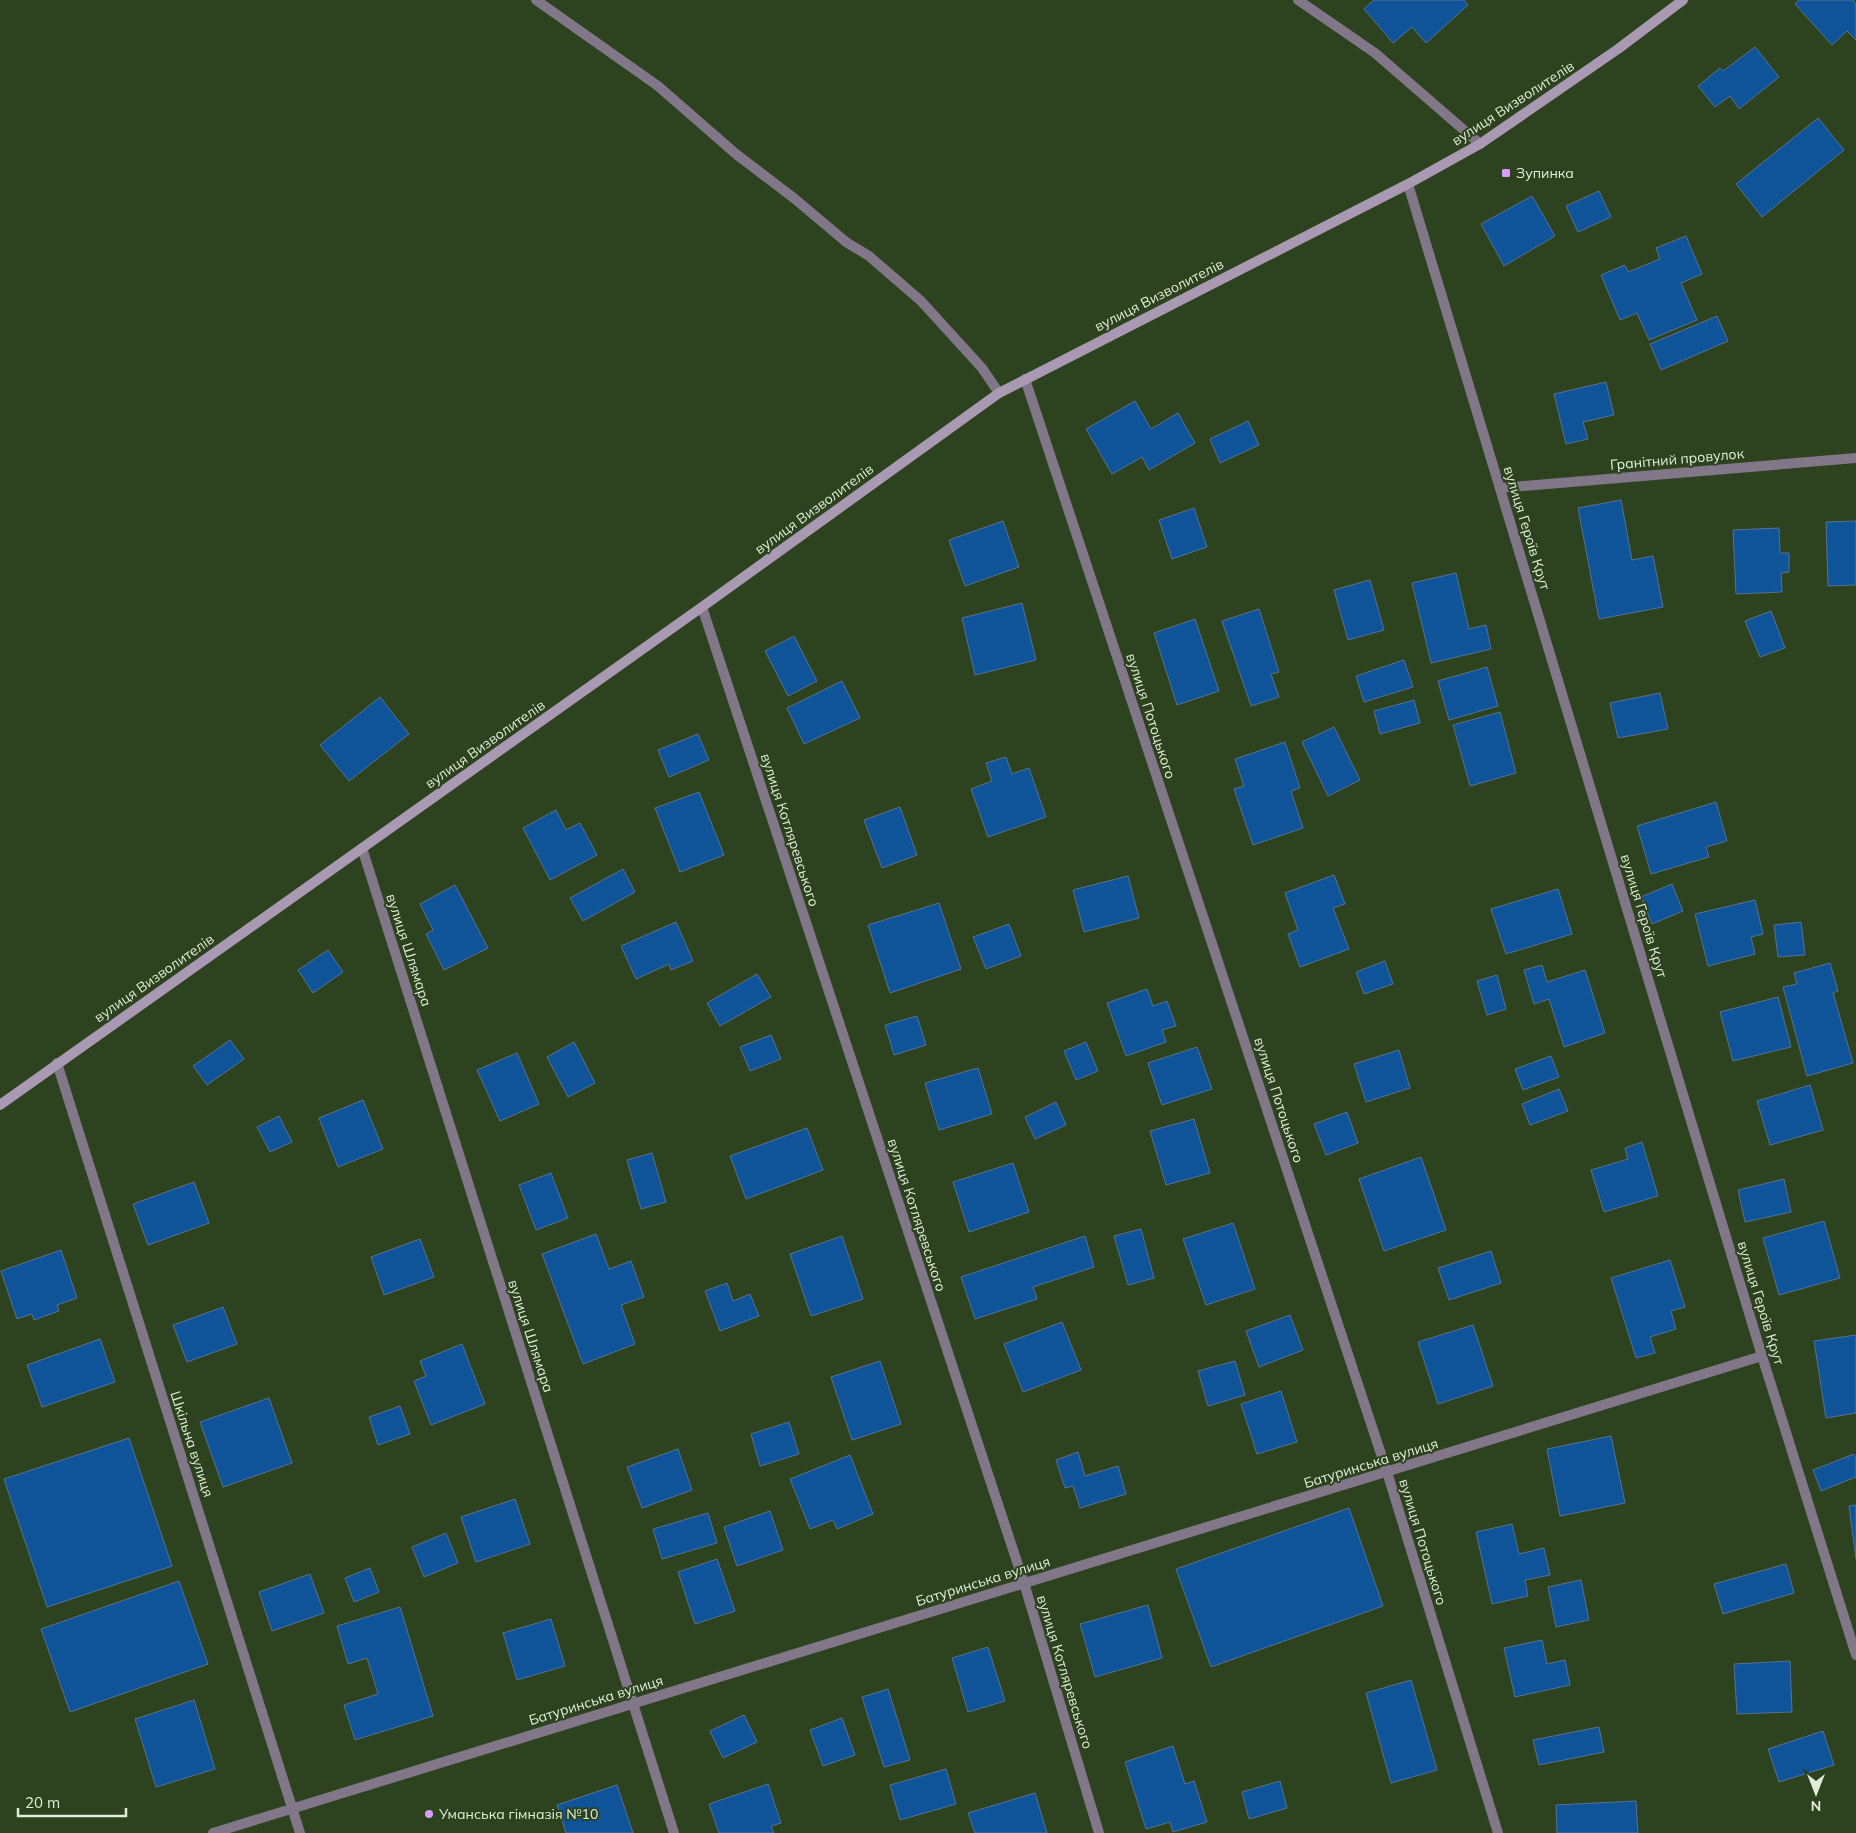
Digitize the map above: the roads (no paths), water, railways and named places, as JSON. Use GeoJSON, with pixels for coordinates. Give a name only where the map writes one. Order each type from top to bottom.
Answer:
{"type":"FeatureCollection","features":[{"type":"Feature","properties":{"kind":"main road","name":"вулиця Визволителів"},"geometry":{"type":"LineString","coordinates":[[0,1105],[702,607],[999,393],[1408,184],[1480,144],[1618,49],[1683,0]]}},
{"type":"Feature","properties":{"kind":"street"},"geometry":{"type":"LineString","coordinates":[[536,0],[658,86],[736,154],[795,199],[846,242],[869,256],[921,301],[982,368],[999,393]]}},
{"type":"Feature","properties":{"kind":"street"},"geometry":{"type":"LineString","coordinates":[[1298,0],[1375,53],[1480,144]]}},
{"type":"Feature","properties":{"kind":"street","name":"вулиця Героїв Крут"},"geometry":{"type":"LineString","coordinates":[[1408,184],[1762,1356],[1856,1655]]}},
{"type":"Feature","properties":{"kind":"street","name":"вулиця Потоцького"},"geometry":{"type":"LineString","coordinates":[[1025,379],[1387,1472],[1498,1833]]}},
{"type":"Feature","properties":{"kind":"street","name":"Гранітний провулок"},"geometry":{"type":"LineString","coordinates":[[1500,488],[1856,458]]}},
{"type":"Feature","properties":{"kind":"street","name":"вулиця Котляревського"},"geometry":{"type":"LineString","coordinates":[[702,607],[1024,1583],[1100,1833]]}},
{"type":"Feature","properties":{"kind":"street","name":"вулиця Шлямара"},"geometry":{"type":"LineString","coordinates":[[362,848],[674,1833]]}},
{"type":"Feature","properties":{"kind":"street","name":"Шкільна вулиця"},"geometry":{"type":"LineString","coordinates":[[57,1064],[300,1833]]}},
{"type":"Feature","properties":{"kind":"street","name":"Батуринська вулиця"},"geometry":{"type":"LineString","coordinates":[[213,1833],[1762,1356]]}},
{"type":"Feature","properties":{"kind":"place","name":"Зупинка"},"geometry":{"type":"Point","coordinates":[1506,173]}},
{"type":"Feature","properties":{"kind":"place","name":"Уманська гімназія №10"},"geometry":{"type":"Point","coordinates":[429,1814]}}]}
